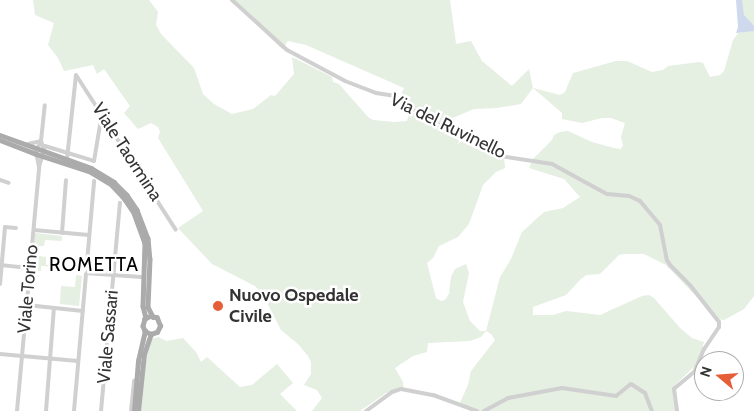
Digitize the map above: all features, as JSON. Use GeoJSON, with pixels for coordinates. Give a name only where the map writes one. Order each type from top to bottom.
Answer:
{"type":"FeatureCollection","features":[{"type":"Feature","properties":{"kind":"main road"},"geometry":{"type":"LineString","coordinates":[[0,135],[68,156],[100,172],[127,195],[137,210],[148,242],[148,307],[153,316],[158,320],[160,326],[157,332],[151,334]]}},
{"type":"Feature","properties":{"kind":"main road"},"geometry":{"type":"LineString","coordinates":[[0,140],[99,176],[124,198],[134,213],[145,243],[143,306],[146,318],[143,324],[145,330],[132,411]]}},
{"type":"Feature","properties":{"kind":"main road"},"geometry":{"type":"LineString","coordinates":[[146,318],[153,316]]}},
{"type":"Feature","properties":{"kind":"main road"},"geometry":{"type":"LineString","coordinates":[[145,330],[151,334]]}},
{"type":"Feature","properties":{"kind":"main road"},"geometry":{"type":"LineString","coordinates":[[138,411],[142,362],[151,334]]}},
{"type":"Feature","properties":{"kind":"street","name":"Via del Ruvinello"},"geometry":{"type":"LineString","coordinates":[[232,0],[287,50],[345,81],[376,93],[394,96],[418,114],[500,156],[546,162],[608,194],[629,196],[640,201],[660,225],[667,260],[670,265],[690,285],[719,322],[719,327],[704,349],[694,372],[674,389],[677,411]]}},
{"type":"Feature","properties":{"kind":"street","name":"Viale Taormina"},"geometry":{"type":"LineString","coordinates":[[68,156],[76,75],[176,230]]}},
{"type":"Feature","properties":{"kind":"street"},"geometry":{"type":"LineString","coordinates":[[36,154],[41,141],[45,105]]}},
{"type":"Feature","properties":{"kind":"street"},"geometry":{"type":"LineString","coordinates":[[68,156],[92,161],[96,159],[102,113]]}},
{"type":"Feature","properties":{"kind":"street"},"geometry":{"type":"LineString","coordinates":[[28,144],[41,141]]}},
{"type":"Feature","properties":{"kind":"street"},"geometry":{"type":"LineString","coordinates":[[41,141],[44,148]]}},
{"type":"Feature","properties":{"kind":"street","name":"Viale Torino"},"geometry":{"type":"LineString","coordinates":[[17,411],[39,166],[44,148]]}},
{"type":"Feature","properties":{"kind":"street","name":"Viale Torino"},"geometry":{"type":"LineString","coordinates":[[36,154],[39,166]]}},
{"type":"Feature","properties":{"kind":"street"},"geometry":{"type":"LineString","coordinates":[[0,180],[9,183]]}},
{"type":"Feature","properties":{"kind":"street"},"geometry":{"type":"LineString","coordinates":[[62,233],[66,180]]}},
{"type":"Feature","properties":{"kind":"street"},"geometry":{"type":"LineString","coordinates":[[74,411],[94,181]]}},
{"type":"Feature","properties":{"kind":"street","name":"Viale Sassari"},"geometry":{"type":"LineString","coordinates":[[102,411],[120,203]]}},
{"type":"Feature","properties":{"kind":"street"},"geometry":{"type":"LineString","coordinates":[[0,284],[2,238],[5,226],[16,228]]}},
{"type":"Feature","properties":{"kind":"street"},"geometry":{"type":"LineString","coordinates":[[34,230],[89,235]]}},
{"type":"Feature","properties":{"kind":"street"},"geometry":{"type":"LineString","coordinates":[[1,266],[30,268]]}},
{"type":"Feature","properties":{"kind":"street"},"geometry":{"type":"LineString","coordinates":[[86,273],[141,278]]}},
{"type":"Feature","properties":{"kind":"street"},"geometry":{"type":"LineString","coordinates":[[27,305],[83,311]]}},
{"type":"Feature","properties":{"kind":"street"},"geometry":{"type":"LineString","coordinates":[[46,411],[54,308]]}},
{"type":"Feature","properties":{"kind":"street"},"geometry":{"type":"LineString","coordinates":[[0,354],[78,361]]}},
{"type":"Feature","properties":{"kind":"street"},"geometry":{"type":"LineString","coordinates":[[484,411],[508,398],[562,388],[616,396],[631,384],[645,393],[652,411]]}},
{"type":"Feature","properties":{"kind":"street"},"geometry":{"type":"LineString","coordinates":[[366,411],[392,392],[400,389],[432,395],[477,411]]}},
{"type":"Feature","properties":{"kind":"shaded area"},"geometry":{"type":"Polygon","coordinates":[[[33,0],[149,0],[158,12],[156,25],[161,34],[194,68],[203,94],[214,104],[232,114],[253,109],[271,95],[275,96],[294,74],[292,57],[332,77],[333,82],[339,84],[368,117],[373,120],[394,122],[407,121],[411,106],[399,98],[404,88],[306,45],[288,41],[282,49],[233,2],[235,0],[450,0],[456,44],[471,41],[482,61],[512,86],[529,69],[533,88],[521,104],[474,109],[443,122],[468,133],[504,157],[505,168],[496,172],[483,185],[469,224],[458,237],[439,246],[433,258],[427,263],[436,298],[441,301],[445,300],[449,294],[451,277],[455,269],[466,264],[469,273],[463,302],[470,321],[480,331],[486,331],[481,337],[470,341],[428,343],[427,352],[413,356],[395,368],[403,382],[404,390],[386,393],[360,411],[312,411],[322,398],[317,390],[304,385],[311,374],[311,362],[308,356],[298,344],[281,330],[263,295],[255,286],[212,264],[178,228],[203,211],[158,138],[160,132],[158,127],[151,123],[138,129],[124,113],[130,106],[104,69],[97,74],[93,65],[64,71],[58,58],[48,45],[54,23],[35,15],[33,0]]]}},
{"type":"Feature","properties":{"kind":"shaded area"},"geometry":{"type":"Polygon","coordinates":[[[740,0],[754,0],[754,296],[744,309],[724,320],[718,319],[666,265],[644,254],[624,254],[619,255],[600,274],[586,275],[566,295],[533,307],[533,315],[553,315],[566,311],[600,315],[642,296],[649,295],[654,298],[680,328],[692,338],[704,342],[701,351],[694,351],[694,367],[675,385],[676,411],[470,411],[459,405],[468,385],[471,371],[495,340],[486,331],[500,277],[511,259],[522,232],[544,212],[563,208],[580,197],[564,179],[529,168],[533,159],[552,140],[554,135],[560,132],[568,131],[592,142],[614,148],[621,149],[623,145],[621,137],[625,123],[611,118],[602,118],[582,123],[562,119],[562,113],[533,88],[560,95],[565,92],[573,73],[616,61],[627,61],[652,72],[663,70],[668,66],[699,62],[703,63],[710,77],[720,75],[724,71],[733,40],[738,33],[743,32],[740,0]]]}},
{"type":"Feature","properties":{"kind":"shaded area"},"geometry":{"type":"Polygon","coordinates":[[[35,233],[62,236],[62,241],[45,240],[44,246],[34,246],[35,233]]]}},
{"type":"Feature","properties":{"kind":"shaded area"},"geometry":{"type":"Polygon","coordinates":[[[33,255],[46,257],[46,265],[60,267],[41,266],[41,271],[31,271],[33,255]]]}},
{"type":"Feature","properties":{"kind":"shaded area"},"geometry":{"type":"Polygon","coordinates":[[[76,275],[82,276],[79,306],[60,304],[61,286],[75,287],[76,275]]]}},
{"type":"Feature","properties":{"kind":"shaded area"},"geometry":{"type":"Polygon","coordinates":[[[158,337],[167,341],[183,338],[196,352],[201,362],[207,357],[240,387],[252,385],[277,364],[293,383],[280,394],[297,411],[140,411],[147,354],[152,339],[158,337]]]}},
{"type":"Feature","properties":{"kind":"water"},"geometry":{"type":"Polygon","coordinates":[[[736,0],[742,0],[744,15],[754,26],[754,31],[736,33],[738,27],[736,0]]]}},
{"type":"Feature","properties":{"kind":"place","name":"Nuovo Ospedale Civile"},"geometry":{"type":"Point","coordinates":[218,306]}},
{"type":"Feature","properties":{"kind":"district","name":"ROMETTA"},"geometry":{"type":"Point","coordinates":[94,265]}}]}
